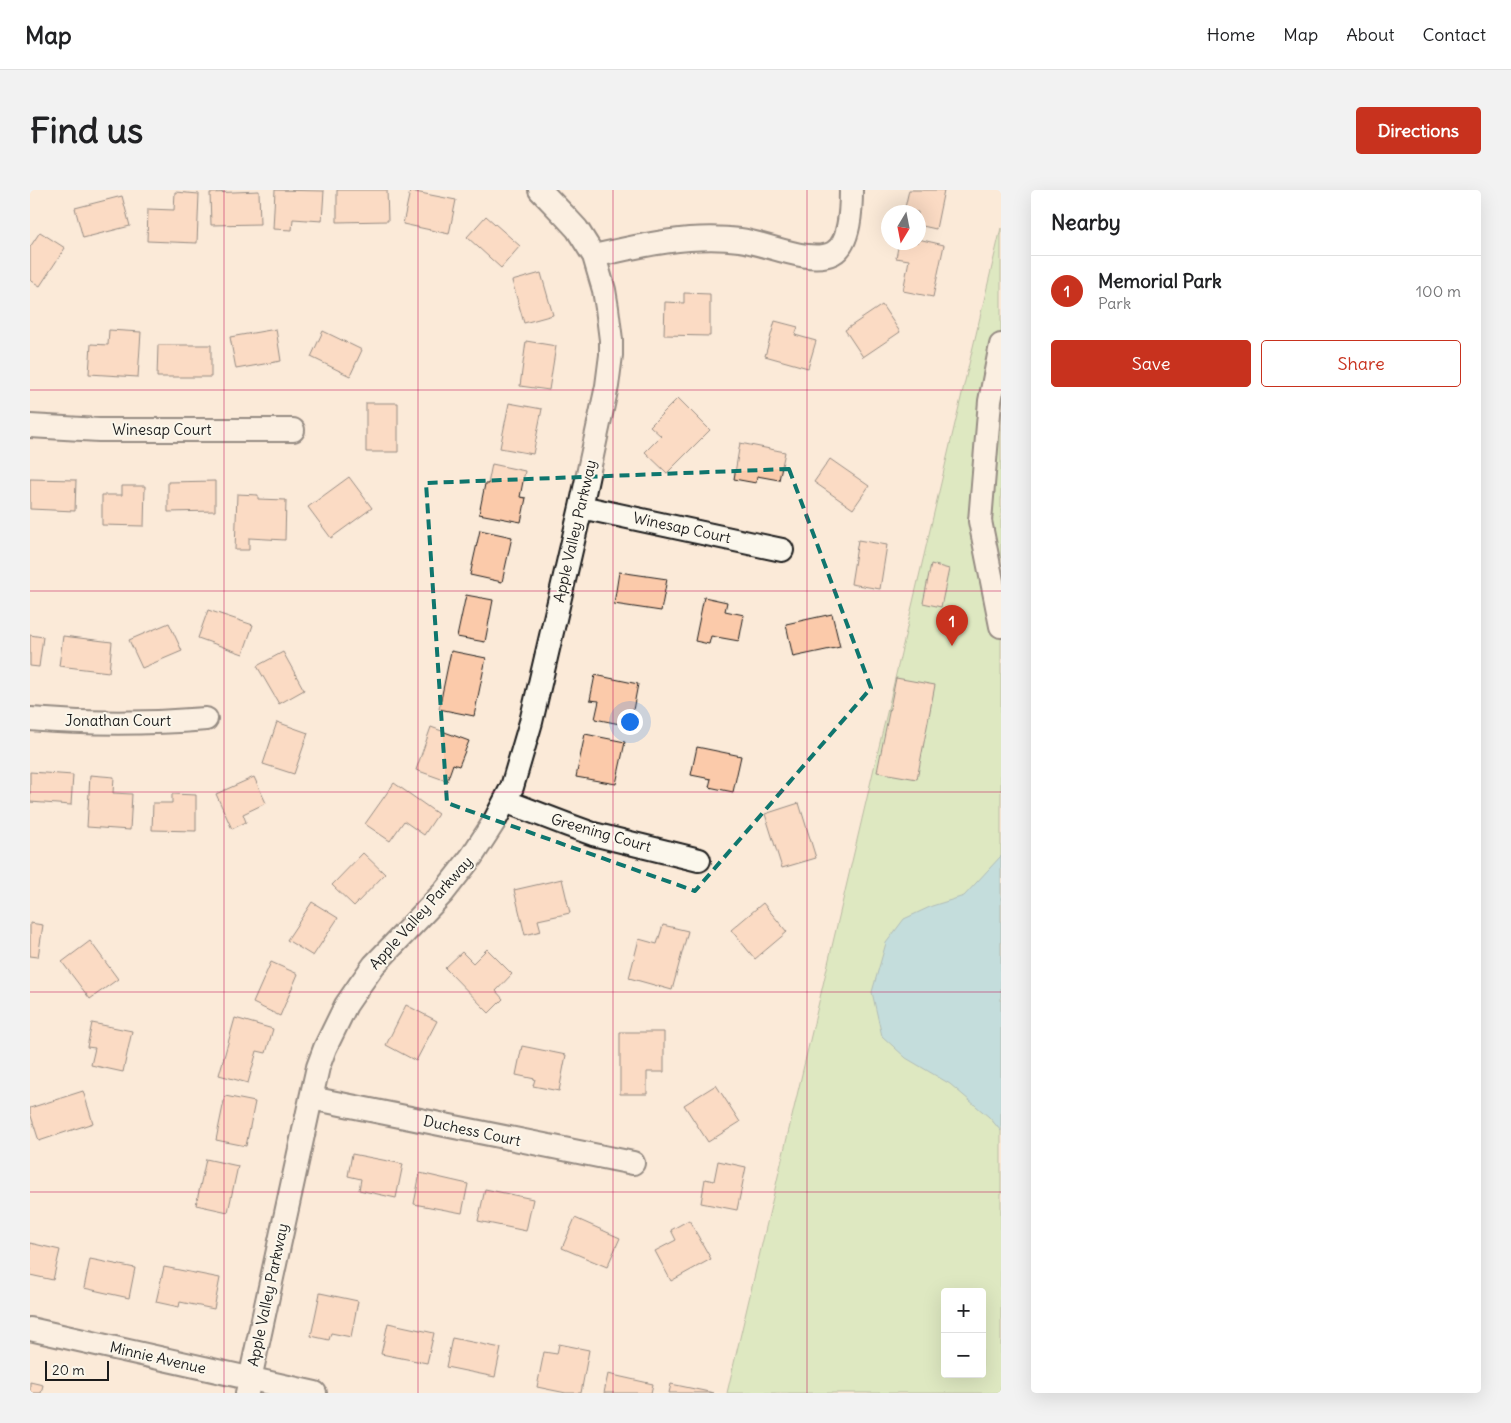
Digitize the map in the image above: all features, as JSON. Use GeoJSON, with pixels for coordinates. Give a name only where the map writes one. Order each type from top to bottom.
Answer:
{"type":"FeatureCollection","features":[{"type":"Feature","properties":{"kind":"street","name":"Apple Valley Parkway"},"geometry":{"type":"LineString","coordinates":[[248,1386],[311,1098],[324,1048],[346,1005],[374,965],[443,893],[472,856],[505,801],[518,769],[532,722],[581,507],[607,386],[611,355],[611,340],[604,290],[594,256],[577,230],[540,190]]}},
{"type":"Feature","properties":{"kind":"street"},"geometry":{"type":"LineString","coordinates":[[594,256],[642,245],[679,240],[718,238],[742,240],[806,256],[821,257],[831,254],[842,245],[848,227],[851,190]]}},
{"type":"Feature","properties":{"kind":"street"},"geometry":{"type":"LineString","coordinates":[[1001,345],[990,401],[980,521],[1001,626]]}},
{"type":"Feature","properties":{"kind":"street","name":"Winesap Court"},"geometry":{"type":"LineString","coordinates":[[30,426],[99,430],[293,430]]}},
{"type":"Feature","properties":{"kind":"street","name":"Winesap Court"},"geometry":{"type":"LineString","coordinates":[[581,507],[782,550]]}},
{"type":"Feature","properties":{"kind":"street","name":"Jonathan Court"},"geometry":{"type":"LineString","coordinates":[[30,719],[115,724],[206,719]]}},
{"type":"Feature","properties":{"kind":"street","name":"Greening Court"},"geometry":{"type":"LineString","coordinates":[[505,801],[593,834],[699,860]]}},
{"type":"Feature","properties":{"kind":"street","name":"Duchess Court"},"geometry":{"type":"LineString","coordinates":[[311,1098],[633,1164]]}},
{"type":"Feature","properties":{"kind":"street","name":"Minnie Avenue"},"geometry":{"type":"LineString","coordinates":[[30,1329],[248,1386],[315,1393]]}},
{"type":"Feature","properties":{"kind":"highlighted area"},"geometry":{"type":"Polygon","coordinates":[[[789,469],[871,688],[695,891],[447,803],[426,483],[789,469]]]}},
{"type":"Feature","properties":{"kind":"green space"},"geometry":{"type":"Polygon","coordinates":[[[1001,228],[1001,1393],[727,1393],[1001,228]]]}},
{"type":"Feature","properties":{"kind":"water"},"geometry":{"type":"Polygon","coordinates":[[[1001,856],[1001,1131],[989,1117],[950,1084],[906,1058],[882,1036],[872,992],[886,943],[904,919],[932,906],[964,896],[1001,856]]]}},
{"type":"Feature","properties":{"kind":"building"},"geometry":{"type":"Polygon","coordinates":[[[275,190],[324,191],[322,221],[293,219],[292,230],[273,229],[275,190]]]}},
{"type":"Feature","properties":{"kind":"building"},"geometry":{"type":"Polygon","coordinates":[[[337,190],[387,190],[388,221],[337,222],[337,190]]]}},
{"type":"Feature","properties":{"kind":"building"},"geometry":{"type":"Polygon","coordinates":[[[909,190],[944,190],[936,229],[926,227],[926,205],[906,205],[909,190]]]}},
{"type":"Feature","properties":{"kind":"building"},"geometry":{"type":"Polygon","coordinates":[[[259,191],[260,224],[211,225],[210,193],[259,191]]]}},
{"type":"Feature","properties":{"kind":"building"},"geometry":{"type":"Polygon","coordinates":[[[410,191],[456,200],[449,234],[403,224],[410,191]]]}},
{"type":"Feature","properties":{"kind":"building"},"geometry":{"type":"Polygon","coordinates":[[[175,192],[199,194],[197,243],[147,241],[148,209],[174,210],[175,192]]]}},
{"type":"Feature","properties":{"kind":"building"},"geometry":{"type":"Polygon","coordinates":[[[122,196],[130,226],[83,238],[75,208],[122,196]]]}},
{"type":"Feature","properties":{"kind":"building"},"geometry":{"type":"Polygon","coordinates":[[[486,216],[520,246],[501,268],[467,237],[486,216]]]}},
{"type":"Feature","properties":{"kind":"building"},"geometry":{"type":"Polygon","coordinates":[[[40,232],[65,248],[40,286],[30,280],[30,247],[40,232]]]}},
{"type":"Feature","properties":{"kind":"building"},"geometry":{"type":"Polygon","coordinates":[[[926,241],[944,245],[933,297],[903,291],[909,260],[896,258],[898,250],[926,250],[926,241]]]}},
{"type":"Feature","properties":{"kind":"building"},"geometry":{"type":"Polygon","coordinates":[[[541,273],[553,315],[524,323],[512,281],[541,273]]]}},
{"type":"Feature","properties":{"kind":"building"},"geometry":{"type":"Polygon","coordinates":[[[684,293],[710,294],[710,336],[664,335],[665,302],[684,303],[684,293]]]}},
{"type":"Feature","properties":{"kind":"building"},"geometry":{"type":"Polygon","coordinates":[[[882,305],[900,332],[863,357],[845,330],[882,305]]]}},
{"type":"Feature","properties":{"kind":"building"},"geometry":{"type":"Polygon","coordinates":[[[775,321],[798,327],[795,335],[816,341],[808,368],[765,356],[775,321]]]}},
{"type":"Feature","properties":{"kind":"building"},"geometry":{"type":"Polygon","coordinates":[[[276,329],[281,361],[236,369],[230,337],[276,329]]]}},
{"type":"Feature","properties":{"kind":"building"},"geometry":{"type":"Polygon","coordinates":[[[109,330],[141,332],[138,377],[89,374],[91,344],[108,345],[109,330]]]}},
{"type":"Feature","properties":{"kind":"building"},"geometry":{"type":"Polygon","coordinates":[[[323,331],[362,350],[350,376],[311,357],[323,331]]]}},
{"type":"Feature","properties":{"kind":"building"},"geometry":{"type":"Polygon","coordinates":[[[526,341],[556,346],[549,390],[520,386],[526,341]]]}},
{"type":"Feature","properties":{"kind":"building"},"geometry":{"type":"Polygon","coordinates":[[[158,345],[211,345],[211,377],[157,377],[158,345]]]}},
{"type":"Feature","properties":{"kind":"building"},"geometry":{"type":"Polygon","coordinates":[[[678,398],[710,430],[667,473],[645,452],[661,436],[650,426],[678,398]]]}},
{"type":"Feature","properties":{"kind":"building"},"geometry":{"type":"Polygon","coordinates":[[[366,403],[398,403],[398,452],[366,452],[366,403]]]}},
{"type":"Feature","properties":{"kind":"building"},"geometry":{"type":"Polygon","coordinates":[[[509,403],[542,409],[533,454],[500,448],[509,403]]]}},
{"type":"Feature","properties":{"kind":"building"},"geometry":{"type":"Polygon","coordinates":[[[740,443],[785,452],[779,480],[757,476],[756,483],[734,479],[740,443]]]}},
{"type":"Feature","properties":{"kind":"building"},"geometry":{"type":"Polygon","coordinates":[[[830,459],[869,486],[853,509],[814,482],[830,459]]]}},
{"type":"Feature","properties":{"kind":"building"},"geometry":{"type":"Polygon","coordinates":[[[492,464],[525,471],[520,497],[526,498],[521,522],[479,514],[485,484],[488,484],[492,464]]]}},
{"type":"Feature","properties":{"kind":"building"},"geometry":{"type":"Polygon","coordinates":[[[349,477],[372,508],[331,538],[308,507],[349,477]]]}},
{"type":"Feature","properties":{"kind":"building"},"geometry":{"type":"Polygon","coordinates":[[[30,479],[76,480],[75,511],[30,509],[30,479]]]}},
{"type":"Feature","properties":{"kind":"building"},"geometry":{"type":"Polygon","coordinates":[[[215,481],[215,511],[168,512],[168,482],[215,481]]]}},
{"type":"Feature","properties":{"kind":"building"},"geometry":{"type":"Polygon","coordinates":[[[122,486],[145,486],[144,526],[102,525],[102,495],[122,495],[122,486]]]}},
{"type":"Feature","properties":{"kind":"building"},"geometry":{"type":"Polygon","coordinates":[[[237,494],[258,495],[258,499],[286,500],[285,540],[249,538],[249,550],[235,550],[237,494]]]}},
{"type":"Feature","properties":{"kind":"building"},"geometry":{"type":"Polygon","coordinates":[[[480,530],[512,537],[502,582],[470,575],[480,530]]]}},
{"type":"Feature","properties":{"kind":"building"},"geometry":{"type":"Polygon","coordinates":[[[858,540],[887,545],[880,589],[851,584],[858,540]]]}},
{"type":"Feature","properties":{"kind":"building"},"geometry":{"type":"Polygon","coordinates":[[[931,564],[949,569],[941,607],[923,603],[931,564]]]}},
{"type":"Feature","properties":{"kind":"building"},"geometry":{"type":"Polygon","coordinates":[[[619,572],[667,579],[661,611],[614,604],[619,572]]]}},
{"type":"Feature","properties":{"kind":"building"},"geometry":{"type":"Polygon","coordinates":[[[466,595],[493,600],[485,642],[457,637],[466,595]]]}},
{"type":"Feature","properties":{"kind":"building"},"geometry":{"type":"Polygon","coordinates":[[[704,597],[727,602],[725,611],[744,615],[739,641],[711,636],[709,644],[695,641],[704,597]]]}},
{"type":"Feature","properties":{"kind":"building"},"geometry":{"type":"Polygon","coordinates":[[[208,610],[253,625],[243,654],[198,638],[208,610]]]}},
{"type":"Feature","properties":{"kind":"building"},"geometry":{"type":"Polygon","coordinates":[[[832,614],[840,647],[793,657],[786,624],[832,614]]]}},
{"type":"Feature","properties":{"kind":"building"},"geometry":{"type":"Polygon","coordinates":[[[169,623],[182,651],[142,668],[129,640],[169,623]]]}},
{"type":"Feature","properties":{"kind":"building"},"geometry":{"type":"Polygon","coordinates":[[[30,635],[43,637],[39,667],[30,666],[30,635]]]}},
{"type":"Feature","properties":{"kind":"building"},"geometry":{"type":"Polygon","coordinates":[[[63,636],[112,642],[109,672],[59,666],[63,636]]]}},
{"type":"Feature","properties":{"kind":"building"},"geometry":{"type":"Polygon","coordinates":[[[451,651],[486,658],[474,716],[439,709],[451,651]]]}},
{"type":"Feature","properties":{"kind":"building"},"geometry":{"type":"Polygon","coordinates":[[[283,652],[304,690],[279,704],[257,666],[283,652]]]}},
{"type":"Feature","properties":{"kind":"building"},"geometry":{"type":"Polygon","coordinates":[[[595,675],[638,684],[630,726],[595,719],[599,701],[590,700],[595,675]]]}},
{"type":"Feature","properties":{"kind":"building"},"geometry":{"type":"Polygon","coordinates":[[[896,678],[935,685],[917,779],[877,772],[896,678]]]}},
{"type":"Feature","properties":{"kind":"building"},"geometry":{"type":"Polygon","coordinates":[[[277,722],[308,733],[294,774],[263,764],[277,722]]]}},
{"type":"Feature","properties":{"kind":"building"},"geometry":{"type":"Polygon","coordinates":[[[431,727],[469,741],[459,766],[453,764],[447,781],[416,770],[431,727]]]}},
{"type":"Feature","properties":{"kind":"building"},"geometry":{"type":"Polygon","coordinates":[[[585,734],[625,742],[616,784],[576,777],[585,734]]]}},
{"type":"Feature","properties":{"kind":"building"},"geometry":{"type":"Polygon","coordinates":[[[697,747],[741,756],[733,792],[709,787],[711,779],[691,775],[697,747]]]}},
{"type":"Feature","properties":{"kind":"building"},"geometry":{"type":"Polygon","coordinates":[[[30,772],[73,775],[71,805],[30,802],[30,772]]]}},
{"type":"Feature","properties":{"kind":"building"},"geometry":{"type":"Polygon","coordinates":[[[90,775],[114,777],[113,793],[132,794],[130,830],[87,827],[90,775]]]}},
{"type":"Feature","properties":{"kind":"building"},"geometry":{"type":"Polygon","coordinates":[[[254,777],[266,803],[243,814],[246,822],[232,829],[216,794],[254,777]]]}},
{"type":"Feature","properties":{"kind":"building"},"geometry":{"type":"Polygon","coordinates":[[[394,783],[438,814],[424,835],[404,821],[390,841],[365,824],[394,783]]]}},
{"type":"Feature","properties":{"kind":"building"},"geometry":{"type":"Polygon","coordinates":[[[172,794],[196,795],[196,831],[152,830],[153,803],[172,803],[172,794]]]}},
{"type":"Feature","properties":{"kind":"building"},"geometry":{"type":"Polygon","coordinates":[[[799,803],[816,858],[782,868],[765,814],[799,803]]]}},
{"type":"Feature","properties":{"kind":"building"},"geometry":{"type":"Polygon","coordinates":[[[363,853],[385,874],[354,906],[332,885],[363,853]]]}},
{"type":"Feature","properties":{"kind":"building"},"geometry":{"type":"Polygon","coordinates":[[[562,879],[570,913],[538,920],[541,931],[525,935],[514,890],[562,879]]]}},
{"type":"Feature","properties":{"kind":"building"},"geometry":{"type":"Polygon","coordinates":[[[312,902],[338,918],[313,956],[287,940],[312,902]]]}},
{"type":"Feature","properties":{"kind":"building"},"geometry":{"type":"Polygon","coordinates":[[[763,903],[787,932],[755,959],[731,930],[763,903]]]}},
{"type":"Feature","properties":{"kind":"building"},"geometry":{"type":"Polygon","coordinates":[[[30,923],[43,925],[38,957],[30,956],[30,923]]]}},
{"type":"Feature","properties":{"kind":"building"},"geometry":{"type":"Polygon","coordinates":[[[663,925],[688,931],[672,990],[629,978],[639,939],[657,944],[663,925]]]}},
{"type":"Feature","properties":{"kind":"building"},"geometry":{"type":"Polygon","coordinates":[[[90,941],[118,979],[90,999],[62,962],[90,941]]]}},
{"type":"Feature","properties":{"kind":"building"},"geometry":{"type":"Polygon","coordinates":[[[487,949],[512,974],[496,991],[503,999],[489,1013],[445,968],[462,952],[473,963],[487,949]]]}},
{"type":"Feature","properties":{"kind":"building"},"geometry":{"type":"Polygon","coordinates":[[[271,962],[298,974],[280,1016],[253,1003],[271,962]]]}},
{"type":"Feature","properties":{"kind":"building"},"geometry":{"type":"Polygon","coordinates":[[[406,1005],[437,1021],[416,1061],[386,1045],[406,1005]]]}},
{"type":"Feature","properties":{"kind":"building"},"geometry":{"type":"Polygon","coordinates":[[[235,1018],[273,1029],[266,1053],[257,1051],[248,1083],[219,1075],[235,1018]]]}},
{"type":"Feature","properties":{"kind":"building"},"geometry":{"type":"Polygon","coordinates":[[[92,1023],[132,1031],[123,1072],[91,1065],[95,1048],[87,1047],[92,1023]]]}},
{"type":"Feature","properties":{"kind":"building"},"geometry":{"type":"Polygon","coordinates":[[[620,1032],[664,1032],[664,1072],[647,1072],[647,1094],[620,1094],[620,1032]]]}},
{"type":"Feature","properties":{"kind":"building"},"geometry":{"type":"Polygon","coordinates":[[[522,1046],[566,1055],[559,1091],[533,1086],[535,1079],[516,1075],[522,1046]]]}},
{"type":"Feature","properties":{"kind":"building"},"geometry":{"type":"Polygon","coordinates":[[[716,1085],[740,1122],[708,1142],[684,1105],[716,1085]]]}},
{"type":"Feature","properties":{"kind":"building"},"geometry":{"type":"Polygon","coordinates":[[[83,1091],[93,1123],[39,1141],[30,1108],[83,1091]]]}},
{"type":"Feature","properties":{"kind":"building"},"geometry":{"type":"Polygon","coordinates":[[[225,1096],[255,1102],[246,1146],[216,1140],[225,1096]]]}},
{"type":"Feature","properties":{"kind":"building"},"geometry":{"type":"Polygon","coordinates":[[[352,1154],[403,1164],[396,1198],[359,1190],[361,1179],[348,1176],[352,1154]]]}},
{"type":"Feature","properties":{"kind":"building"},"geometry":{"type":"Polygon","coordinates":[[[206,1159],[238,1166],[228,1212],[196,1205],[206,1159]]]}},
{"type":"Feature","properties":{"kind":"building"},"geometry":{"type":"Polygon","coordinates":[[[718,1161],[746,1167],[737,1210],[701,1203],[705,1179],[714,1181],[718,1161]]]}},
{"type":"Feature","properties":{"kind":"building"},"geometry":{"type":"Polygon","coordinates":[[[420,1173],[468,1184],[462,1213],[414,1204],[420,1173]]]}},
{"type":"Feature","properties":{"kind":"building"},"geometry":{"type":"Polygon","coordinates":[[[485,1189],[533,1199],[526,1231],[478,1221],[485,1189]]]}},
{"type":"Feature","properties":{"kind":"building"},"geometry":{"type":"Polygon","coordinates":[[[575,1218],[620,1238],[607,1267],[562,1248],[575,1218]]]}},
{"type":"Feature","properties":{"kind":"building"},"geometry":{"type":"Polygon","coordinates":[[[689,1220],[711,1259],[671,1281],[655,1251],[676,1240],[671,1230],[689,1220]]]}},
{"type":"Feature","properties":{"kind":"building"},"geometry":{"type":"Polygon","coordinates":[[[30,1243],[60,1250],[53,1280],[30,1275],[30,1243]]]}},
{"type":"Feature","properties":{"kind":"building"},"geometry":{"type":"Polygon","coordinates":[[[90,1259],[135,1268],[129,1298],[84,1288],[90,1259]]]}},
{"type":"Feature","properties":{"kind":"building"},"geometry":{"type":"Polygon","coordinates":[[[164,1267],[220,1278],[214,1309],[180,1302],[179,1307],[156,1302],[164,1267]]]}},
{"type":"Feature","properties":{"kind":"building"},"geometry":{"type":"Polygon","coordinates":[[[320,1293],[358,1301],[351,1337],[331,1333],[329,1340],[311,1336],[320,1293]]]}},
{"type":"Feature","properties":{"kind":"building"},"geometry":{"type":"Polygon","coordinates":[[[388,1323],[434,1333],[427,1363],[381,1354],[388,1323]]]}},
{"type":"Feature","properties":{"kind":"building"},"geometry":{"type":"Polygon","coordinates":[[[452,1338],[501,1348],[495,1377],[446,1367],[452,1338]]]}},
{"type":"Feature","properties":{"kind":"building"},"geometry":{"type":"Polygon","coordinates":[[[559,1344],[589,1350],[581,1393],[566,1393],[537,1387],[544,1352],[557,1354],[559,1344]]]}},
{"type":"Feature","properties":{"kind":"building"},"geometry":{"type":"Polygon","coordinates":[[[608,1374],[653,1384],[651,1393],[604,1393],[608,1374]]]}},
{"type":"Feature","properties":{"kind":"building"},"geometry":{"type":"Polygon","coordinates":[[[30,1382],[43,1385],[41,1393],[30,1393],[30,1382]]]}},
{"type":"Feature","properties":{"kind":"building"},"geometry":{"type":"Polygon","coordinates":[[[671,1384],[714,1393],[669,1393],[671,1384]]]}},
{"type":"Feature","properties":{"kind":"place","name":"Memorial Park"},"geometry":{"type":"Point","coordinates":[952,646]}}]}
